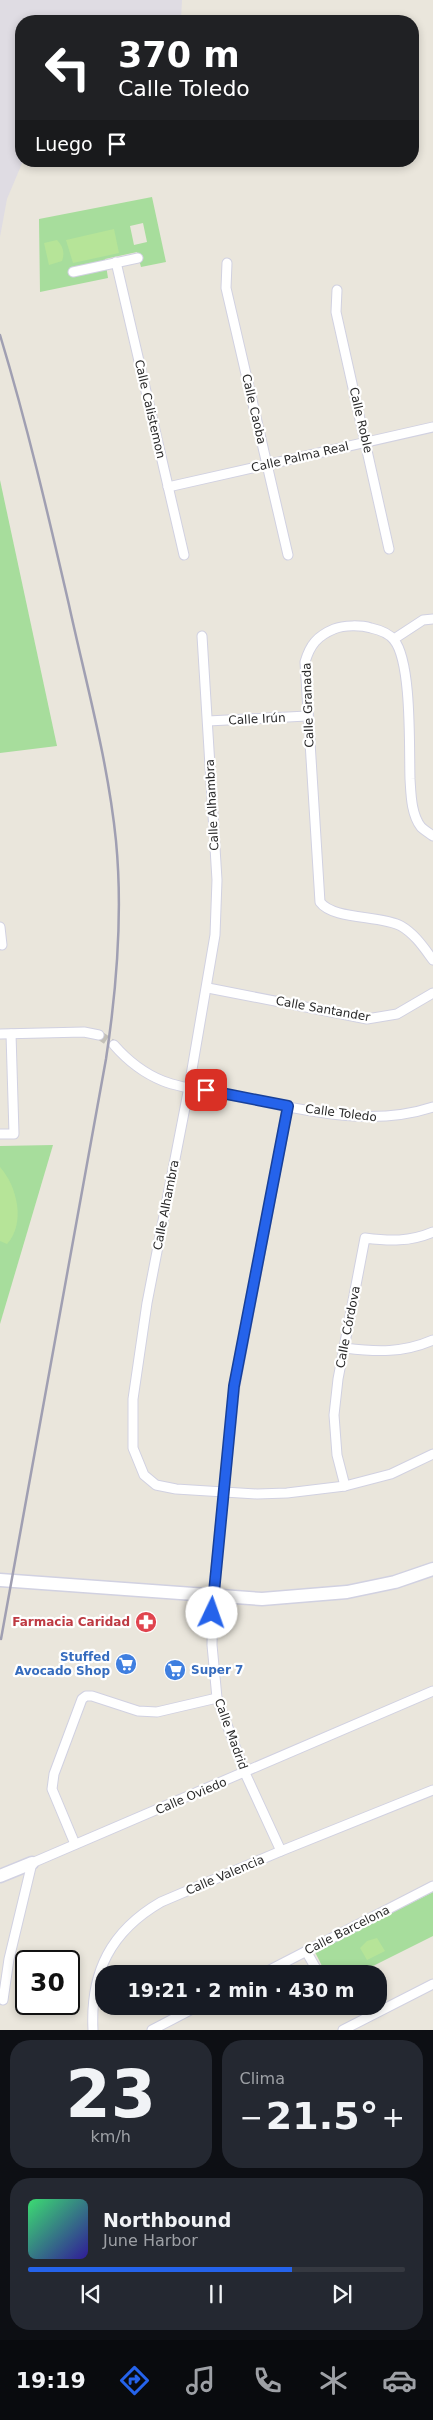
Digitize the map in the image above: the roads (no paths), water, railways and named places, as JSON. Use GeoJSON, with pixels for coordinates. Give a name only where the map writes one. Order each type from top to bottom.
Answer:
{"type":"FeatureCollection","features":[{"type":"Feature","properties":{"kind":"street"},"geometry":{"type":"LineString","coordinates":[[73,272],[138,258]]}},
{"type":"Feature","properties":{"kind":"street","name":"Calle Calistemon"},"geometry":{"type":"LineString","coordinates":[[116,262],[184,555]]}},
{"type":"Feature","properties":{"kind":"street","name":"Calle Caoba"},"geometry":{"type":"LineString","coordinates":[[227,263],[226,288],[288,555]]}},
{"type":"Feature","properties":{"kind":"street","name":"Calle Roble"},"geometry":{"type":"LineString","coordinates":[[337,290],[336,312],[389,549]]}},
{"type":"Feature","properties":{"kind":"street","name":"Calle Palma Real"},"geometry":{"type":"LineString","coordinates":[[168,487],[433,426]]}},
{"type":"Feature","properties":{"kind":"street"},"geometry":{"type":"LineString","coordinates":[[433,619],[423,620],[394,639],[403,658],[406,686],[411,799],[421,826],[433,836]]}},
{"type":"Feature","properties":{"kind":"street","name":"Calle Granada"},"geometry":{"type":"LineString","coordinates":[[394,639],[382,630],[364,626],[337,628],[318,638],[309,648],[305,662],[320,902],[334,912],[383,920],[400,925],[411,933],[433,960]]}},
{"type":"Feature","properties":{"kind":"street","name":"Calle Alhambra"},"geometry":{"type":"LineString","coordinates":[[202,636],[217,880],[215,935],[208,988],[147,1303],[133,1399],[132,1448],[144,1475],[156,1485],[176,1489],[225,1492],[287,1493],[345,1486],[391,1474],[433,1454]]}},
{"type":"Feature","properties":{"kind":"street","name":"Calle Irún"},"geometry":{"type":"LineString","coordinates":[[208,721],[307,716]]}},
{"type":"Feature","properties":{"kind":"street"},"geometry":{"type":"LineString","coordinates":[[0,927],[2,945]]}},
{"type":"Feature","properties":{"kind":"street","name":"Calle Santander"},"geometry":{"type":"LineString","coordinates":[[208,988],[367,1019],[397,1014],[433,994]]}},
{"type":"Feature","properties":{"kind":"street"},"geometry":{"type":"LineString","coordinates":[[0,1034],[84,1032],[99,1035]]}},
{"type":"Feature","properties":{"kind":"street"},"geometry":{"type":"LineString","coordinates":[[0,1134],[14,1134],[11,1034]]}},
{"type":"Feature","properties":{"kind":"street","name":"Calle Toledo"},"geometry":{"type":"LineString","coordinates":[[114,1045],[140,1070],[165,1082],[189,1087],[288,1106],[378,1118],[397,1117],[433,1108]]}},
{"type":"Feature","properties":{"kind":"street","name":"Calle Madrid"},"geometry":{"type":"LineString","coordinates":[[281,1851],[245,1773],[217,1698],[212,1645],[213,1597],[225,1492],[234,1386],[288,1106]]}},
{"type":"Feature","properties":{"kind":"street","name":"Calle Córdova"},"geometry":{"type":"LineString","coordinates":[[345,1486],[337,1454],[334,1415],[365,1238],[394,1241],[421,1237],[433,1232]]}},
{"type":"Feature","properties":{"kind":"street"},"geometry":{"type":"LineString","coordinates":[[345,1348],[392,1352],[414,1349],[433,1340]]}},
{"type":"Feature","properties":{"kind":"street"},"geometry":{"type":"LineString","coordinates":[[0,1580],[213,1597],[262,1599],[329,1594],[395,1582],[433,1569]]}},
{"type":"Feature","properties":{"kind":"street","name":"Calle Oviedo"},"geometry":{"type":"LineString","coordinates":[[32,1864],[433,1691]]}},
{"type":"Feature","properties":{"kind":"street"},"geometry":{"type":"LineString","coordinates":[[76,1844],[52,1789],[54,1774],[82,1699],[86,1696],[92,1696],[138,1710],[157,1712],[217,1698]]}},
{"type":"Feature","properties":{"kind":"street","name":"Calle Valencia"},"geometry":{"type":"LineString","coordinates":[[94,2030],[98,1977],[112,1945],[125,1928],[145,1912],[161,1902],[281,1851],[433,1790]]}},
{"type":"Feature","properties":{"kind":"street"},"geometry":{"type":"LineString","coordinates":[[0,1876],[32,1864]]}},
{"type":"Feature","properties":{"kind":"street"},"geometry":{"type":"LineString","coordinates":[[3,2000],[10,1959],[32,1864]]}},
{"type":"Feature","properties":{"kind":"street","name":"Calle Barcelona"},"geometry":{"type":"LineString","coordinates":[[279,1965],[433,1886]]}},
{"type":"Feature","properties":{"kind":"street"},"geometry":{"type":"LineString","coordinates":[[306,1951],[314,1965]]}},
{"type":"Feature","properties":{"kind":"street"},"geometry":{"type":"LineString","coordinates":[[342,2030],[433,1984]]}},
{"type":"Feature","properties":{"kind":"street"},"geometry":{"type":"LineString","coordinates":[[152,2030],[181,2015]]}},
{"type":"Feature","properties":{"kind":"street"},"geometry":{"type":"LineString","coordinates":[[360,2021],[364,2030]]}},
{"type":"Feature","properties":{"kind":"tunnel"},"geometry":{"type":"LineString","coordinates":[[99,1035],[114,1045]]}},
{"type":"Feature","properties":{"kind":"railway"},"geometry":{"type":"LineString","coordinates":[[0,335],[37,469],[96,722],[108,781],[116,841],[119,896],[116,978],[106,1059],[1,1639]]}},
{"type":"Feature","properties":{"kind":"place","name":"Farmacia Caridad"},"geometry":{"type":"Point","coordinates":[146,1622]}},
{"type":"Feature","properties":{"kind":"place","name":"Stuffed Avocado Shop"},"geometry":{"type":"Point","coordinates":[126,1664]}},
{"type":"Feature","properties":{"kind":"place","name":"Super 7"},"geometry":{"type":"Point","coordinates":[175,1670]}}]}
